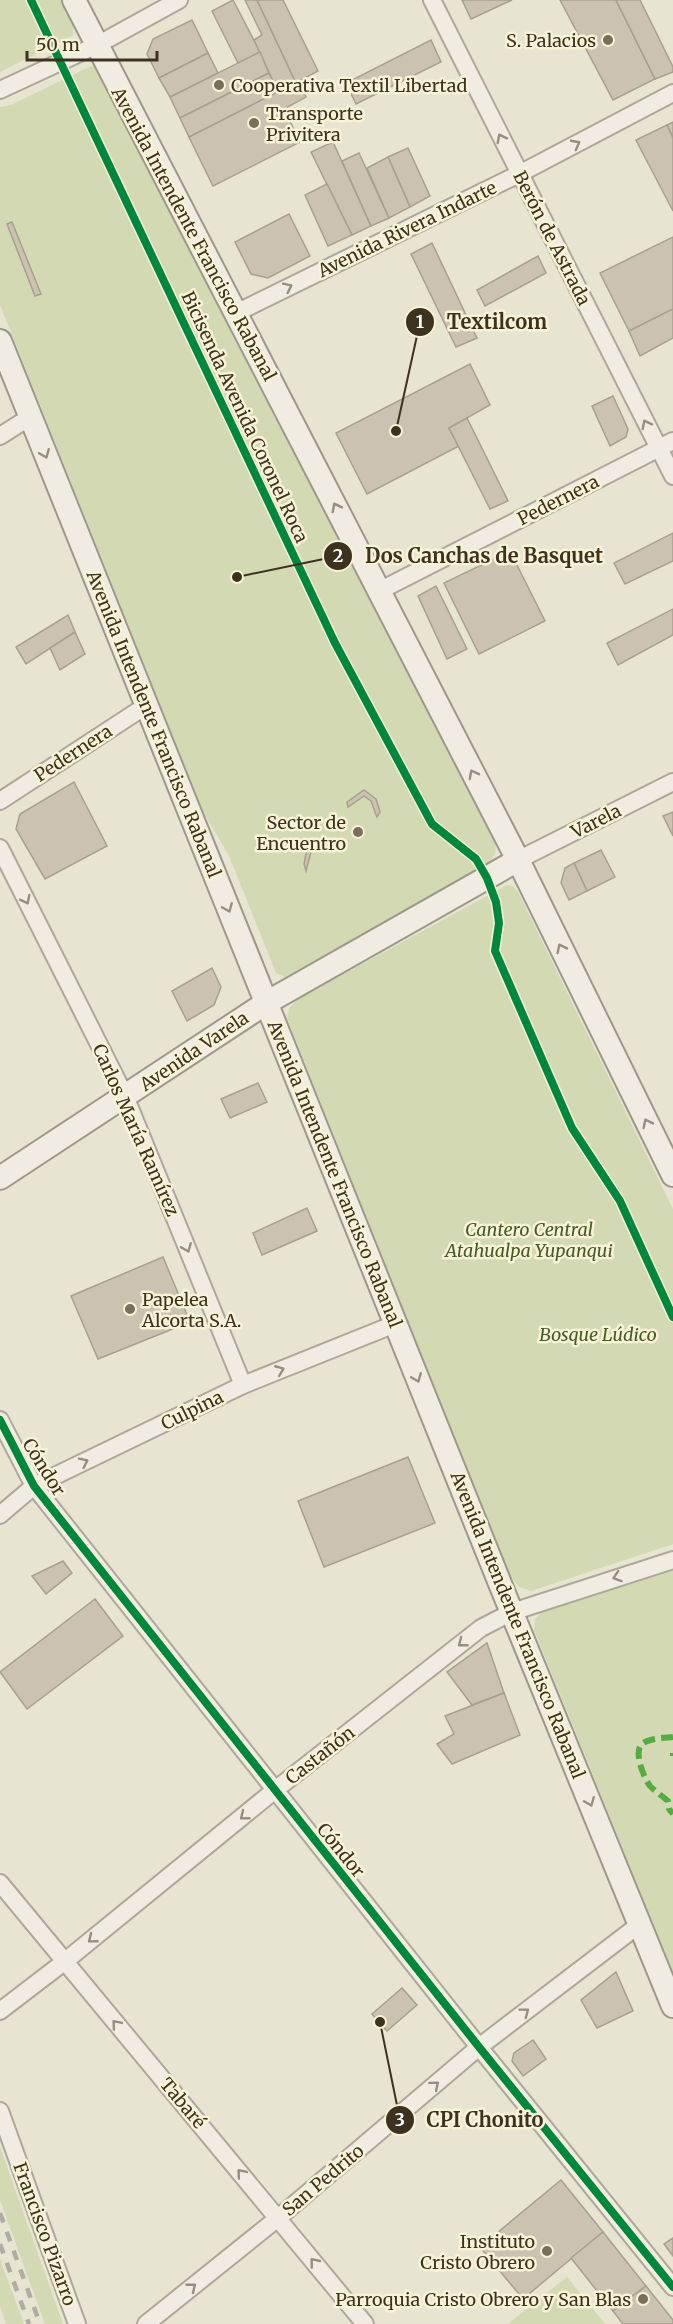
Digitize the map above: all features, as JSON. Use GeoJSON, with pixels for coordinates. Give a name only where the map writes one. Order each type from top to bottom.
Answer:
{"type":"FeatureCollection","features":[{"type":"Feature","properties":{"kind":"main road","name":"Avenida Intendente Francisco Rabanal"},"geometry":{"type":"LineString","coordinates":[[74,0],[518,860],[673,1175]]}},
{"type":"Feature","properties":{"kind":"main road","name":"Avenida Intendente Francisco Rabanal"},"geometry":{"type":"LineString","coordinates":[[0,341],[395,1324],[673,2007]]}},
{"type":"Feature","properties":{"kind":"main road","name":"Avenida Varela"},"geometry":{"type":"LineString","coordinates":[[0,1178],[266,1003],[518,860]]}},
{"type":"Feature","properties":{"kind":"street"},"geometry":{"type":"LineString","coordinates":[[0,90],[97,45],[179,0]]}},
{"type":"Feature","properties":{"kind":"street","name":"Berón de Astrada"},"geometry":{"type":"LineString","coordinates":[[432,0],[519,174],[666,444],[673,476]]}},
{"type":"Feature","properties":{"kind":"street","name":"Avenida Rivera Indarte"},"geometry":{"type":"LineString","coordinates":[[236,313],[519,174],[673,93]]}},
{"type":"Feature","properties":{"kind":"street"},"geometry":{"type":"LineString","coordinates":[[0,436],[30,417]]}},
{"type":"Feature","properties":{"kind":"street","name":"Pedernera"},"geometry":{"type":"LineString","coordinates":[[379,591],[666,444]]}},
{"type":"Feature","properties":{"kind":"street","name":"Pedernera"},"geometry":{"type":"LineString","coordinates":[[0,801],[147,705]]}},
{"type":"Feature","properties":{"kind":"street","name":"Varela"},"geometry":{"type":"LineString","coordinates":[[518,860],[673,782]]}},
{"type":"Feature","properties":{"kind":"street","name":"Carlos María Ramírez"},"geometry":{"type":"LineString","coordinates":[[0,848],[125,1096],[243,1385]]}},
{"type":"Feature","properties":{"kind":"street","name":"Culpina"},"geometry":{"type":"LineString","coordinates":[[0,1515],[34,1486],[243,1385],[395,1324]]}},
{"type":"Feature","properties":{"kind":"street","name":"Cóndor"},"geometry":{"type":"LineString","coordinates":[[0,1420],[34,1486],[479,2047],[673,2287]]}},
{"type":"Feature","properties":{"kind":"street","name":"Castañón"},"geometry":{"type":"LineString","coordinates":[[0,2010],[64,1962],[481,1628],[512,1612],[673,1560]]}},
{"type":"Feature","properties":{"kind":"street","name":"Tabaré"},"geometry":{"type":"LineString","coordinates":[[0,1883],[365,2324]]}},
{"type":"Feature","properties":{"kind":"street","name":"San Pedrito"},"geometry":{"type":"LineString","coordinates":[[146,2324],[278,2218],[479,2047],[640,1924]]}},
{"type":"Feature","properties":{"kind":"street","name":"Francisco Pizarro"},"geometry":{"type":"LineString","coordinates":[[0,2111],[77,2324]]}},
{"type":"Feature","properties":{"kind":"green space"},"geometry":{"type":"Polygon","coordinates":[[[0,0],[64,0],[74,19],[73,35],[0,72],[0,0]]]}},
{"type":"Feature","properties":{"kind":"green space"},"geometry":{"type":"Polygon","coordinates":[[[91,66],[97,68],[496,840],[495,854],[488,864],[285,977],[276,973],[229,856],[203,811],[0,305],[0,107],[11,105],[91,66]]]}},
{"type":"Feature","properties":{"kind":"green space","name":"Cantero Central Atahualpa Yupanqui"},"geometry":{"type":"Polygon","coordinates":[[[507,885],[513,886],[518,892],[673,1209],[673,1544],[531,1591],[519,1587],[509,1575],[287,1018],[290,1007],[298,999],[507,885]]]}},
{"type":"Feature","properties":{"kind":"green space"},"geometry":{"type":"Polygon","coordinates":[[[673,1568],[673,1972],[534,1630],[535,1620],[543,1610],[673,1568]]]}},
{"type":"Feature","properties":{"kind":"green space"},"geometry":{"type":"Polygon","coordinates":[[[0,2147],[63,2324],[45,2324],[0,2200],[0,2147]]]}},
{"type":"Feature","properties":{"kind":"green space"},"geometry":{"type":"Polygon","coordinates":[[[0,2259],[24,2324],[6,2324],[0,2306],[0,2259]]]}},
{"type":"Feature","properties":{"kind":"green space"},"geometry":{"type":"Polygon","coordinates":[[[567,2277],[605,2324],[509,2323],[567,2277]]]}},
{"type":"Feature","properties":{"kind":"building"},"geometry":{"type":"Polygon","coordinates":[[[233,0],[260,52],[238,63],[212,11],[233,0]]]}},
{"type":"Feature","properties":{"kind":"building"},"geometry":{"type":"Polygon","coordinates":[[[245,0],[257,0],[296,83],[278,92],[254,40],[262,35],[245,0]]]}},
{"type":"Feature","properties":{"kind":"building"},"geometry":{"type":"Polygon","coordinates":[[[257,0],[283,0],[318,71],[296,83],[257,0]]]}},
{"type":"Feature","properties":{"kind":"building"},"geometry":{"type":"Polygon","coordinates":[[[462,0],[512,0],[471,19],[462,0]]]}},
{"type":"Feature","properties":{"kind":"building","name":"S. Palacios"},"geometry":{"type":"Polygon","coordinates":[[[560,0],[616,0],[655,79],[613,100],[560,0]]]}},
{"type":"Feature","properties":{"kind":"building"},"geometry":{"type":"Polygon","coordinates":[[[616,0],[640,0],[673,67],[673,72],[655,79],[616,0]]]}},
{"type":"Feature","properties":{"kind":"building"},"geometry":{"type":"Polygon","coordinates":[[[192,20],[208,53],[159,78],[147,54],[153,39],[192,20]]]}},
{"type":"Feature","properties":{"kind":"building"},"geometry":{"type":"Polygon","coordinates":[[[431,40],[441,62],[356,104],[346,83],[431,40]]]}},
{"type":"Feature","properties":{"kind":"building","name":"Cooperativa Textil Libertad"},"geometry":{"type":"Polygon","coordinates":[[[260,52],[269,73],[180,118],[170,97],[260,52]]]}},
{"type":"Feature","properties":{"kind":"building"},"geometry":{"type":"Polygon","coordinates":[[[208,53],[218,73],[170,97],[159,78],[208,53]]]}},
{"type":"Feature","properties":{"kind":"building"},"geometry":{"type":"Polygon","coordinates":[[[269,73],[278,92],[189,137],[180,118],[269,73]]]}},
{"type":"Feature","properties":{"kind":"building","name":"Transporte Privitera"},"geometry":{"type":"Polygon","coordinates":[[[299,81],[306,97],[284,109],[300,142],[213,186],[189,137],[299,81]]]}},
{"type":"Feature","properties":{"kind":"building"},"geometry":{"type":"Polygon","coordinates":[[[673,122],[673,138],[667,125],[673,122]]]}},
{"type":"Feature","properties":{"kind":"building"},"geometry":{"type":"Polygon","coordinates":[[[667,125],[673,138],[673,211],[636,140],[667,125]]]}},
{"type":"Feature","properties":{"kind":"building"},"geometry":{"type":"Polygon","coordinates":[[[333,142],[371,226],[352,235],[311,152],[333,142]]]}},
{"type":"Feature","properties":{"kind":"building"},"geometry":{"type":"Polygon","coordinates":[[[408,148],[430,196],[410,207],[388,157],[408,148]]]}},
{"type":"Feature","properties":{"kind":"building"},"geometry":{"type":"Polygon","coordinates":[[[359,153],[389,218],[371,226],[342,161],[359,153]]]}},
{"type":"Feature","properties":{"kind":"building"},"geometry":{"type":"Polygon","coordinates":[[[388,157],[410,207],[389,218],[367,168],[388,157]]]}},
{"type":"Feature","properties":{"kind":"building"},"geometry":{"type":"Polygon","coordinates":[[[327,184],[352,235],[328,246],[305,195],[327,184]]]}},
{"type":"Feature","properties":{"kind":"building"},"geometry":{"type":"Polygon","coordinates":[[[289,214],[310,256],[268,278],[251,274],[235,242],[289,214]]]}},
{"type":"Feature","properties":{"kind":"building"},"geometry":{"type":"Polygon","coordinates":[[[12,222],[41,294],[35,296],[7,224],[12,222]]]}},
{"type":"Feature","properties":{"kind":"building"},"geometry":{"type":"Polygon","coordinates":[[[673,237],[673,309],[629,331],[600,273],[673,237]]]}},
{"type":"Feature","properties":{"kind":"building"},"geometry":{"type":"Polygon","coordinates":[[[432,243],[477,338],[456,347],[411,254],[432,243]]]}},
{"type":"Feature","properties":{"kind":"building"},"geometry":{"type":"Polygon","coordinates":[[[538,256],[546,273],[485,306],[477,290],[538,256]]]}},
{"type":"Feature","properties":{"kind":"building"},"geometry":{"type":"Polygon","coordinates":[[[673,309],[673,338],[640,356],[629,331],[673,309]]]}},
{"type":"Feature","properties":{"kind":"building"},"geometry":{"type":"Polygon","coordinates":[[[470,364],[490,405],[449,428],[459,446],[367,494],[336,433],[470,364]]]}},
{"type":"Feature","properties":{"kind":"building"},"geometry":{"type":"Polygon","coordinates":[[[613,396],[628,429],[626,437],[610,446],[592,406],[613,396]]]}},
{"type":"Feature","properties":{"kind":"building"},"geometry":{"type":"Polygon","coordinates":[[[467,418],[508,501],[490,509],[449,428],[467,418]]]}},
{"type":"Feature","properties":{"kind":"building"},"geometry":{"type":"Polygon","coordinates":[[[673,533],[673,561],[625,584],[614,563],[673,533]]]}},
{"type":"Feature","properties":{"kind":"building"},"geometry":{"type":"Polygon","coordinates":[[[510,551],[545,621],[479,654],[444,583],[510,551]]]}},
{"type":"Feature","properties":{"kind":"building"},"geometry":{"type":"Polygon","coordinates":[[[436,586],[467,649],[447,659],[418,596],[436,586]]]}},
{"type":"Feature","properties":{"kind":"building"},"geometry":{"type":"Polygon","coordinates":[[[673,609],[673,635],[618,665],[607,643],[673,609]]]}},
{"type":"Feature","properties":{"kind":"building"},"geometry":{"type":"Polygon","coordinates":[[[68,615],[75,632],[26,664],[16,647],[68,615]]]}},
{"type":"Feature","properties":{"kind":"building"},"geometry":{"type":"Polygon","coordinates":[[[75,632],[85,654],[60,670],[50,648],[75,632]]]}},
{"type":"Feature","properties":{"kind":"building"},"geometry":{"type":"Polygon","coordinates":[[[74,782],[107,846],[45,879],[16,829],[20,814],[74,782]]]}},
{"type":"Feature","properties":{"kind":"building"},"geometry":{"type":"Polygon","coordinates":[[[364,790],[376,799],[380,812],[377,817],[371,801],[364,796],[348,807],[347,802],[364,790]]]}},
{"type":"Feature","properties":{"kind":"building"},"geometry":{"type":"Polygon","coordinates":[[[673,812],[673,836],[663,816],[673,812]]]}},
{"type":"Feature","properties":{"kind":"building"},"geometry":{"type":"Polygon","coordinates":[[[328,841],[330,846],[311,852],[306,871],[304,864],[307,849],[328,841]]]}},
{"type":"Feature","properties":{"kind":"building"},"geometry":{"type":"Polygon","coordinates":[[[601,850],[615,877],[587,891],[574,863],[601,850]]]}},
{"type":"Feature","properties":{"kind":"building"},"geometry":{"type":"Polygon","coordinates":[[[574,863],[587,891],[569,900],[561,883],[565,868],[574,863]]]}},
{"type":"Feature","properties":{"kind":"building"},"geometry":{"type":"Polygon","coordinates":[[[212,968],[221,987],[214,1005],[187,1021],[172,991],[212,968]]]}},
{"type":"Feature","properties":{"kind":"building"},"geometry":{"type":"Polygon","coordinates":[[[258,1083],[267,1102],[230,1118],[221,1099],[258,1083]]]}},
{"type":"Feature","properties":{"kind":"building"},"geometry":{"type":"Polygon","coordinates":[[[307,1208],[317,1231],[262,1255],[253,1233],[307,1208]]]}},
{"type":"Feature","properties":{"kind":"building","name":"Papelea Alcorta S.A."},"geometry":{"type":"Polygon","coordinates":[[[163,1257],[190,1322],[98,1359],[71,1296],[163,1257]]]}},
{"type":"Feature","properties":{"kind":"building"},"geometry":{"type":"Polygon","coordinates":[[[408,1457],[435,1523],[324,1567],[298,1501],[408,1457]]]}},
{"type":"Feature","properties":{"kind":"building"},"geometry":{"type":"Polygon","coordinates":[[[63,1561],[72,1573],[46,1594],[32,1576],[63,1561]]]}},
{"type":"Feature","properties":{"kind":"building"},"geometry":{"type":"Polygon","coordinates":[[[95,1599],[123,1636],[27,1709],[0,1672],[95,1599]]]}},
{"type":"Feature","properties":{"kind":"building"},"geometry":{"type":"Polygon","coordinates":[[[487,1643],[504,1693],[472,1705],[447,1672],[487,1643]]]}},
{"type":"Feature","properties":{"kind":"building"},"geometry":{"type":"Polygon","coordinates":[[[504,1693],[520,1735],[452,1764],[437,1744],[454,1734],[445,1716],[504,1693]]]}},
{"type":"Feature","properties":{"kind":"building"},"geometry":{"type":"Polygon","coordinates":[[[616,1972],[633,2011],[597,2028],[581,2000],[616,1972]]]}},
{"type":"Feature","properties":{"kind":"building"},"geometry":{"type":"Polygon","coordinates":[[[402,1988],[417,2005],[387,2031],[372,2014],[402,1988]]]}},
{"type":"Feature","properties":{"kind":"building"},"geometry":{"type":"Polygon","coordinates":[[[533,2040],[546,2059],[523,2076],[512,2061],[514,2053],[533,2040]]]}},
{"type":"Feature","properties":{"kind":"building"},"geometry":{"type":"Polygon","coordinates":[[[561,2180],[603,2232],[523,2299],[480,2247],[561,2180]]]}},
{"type":"Feature","properties":{"kind":"building"},"geometry":{"type":"Polygon","coordinates":[[[603,2232],[646,2286],[613,2311],[571,2258],[603,2232]]]}},
{"type":"Feature","properties":{"kind":"building"},"geometry":{"type":"Polygon","coordinates":[[[673,2238],[673,2256],[664,2244],[673,2238]]]}},
{"type":"Feature","properties":{"kind":"building","name":"Parroquia Cristo Obrero y San Blas"},"geometry":{"type":"Polygon","coordinates":[[[646,2286],[673,2320],[673,2324],[623,2324],[613,2311],[646,2286]]]}},
{"type":"Feature","properties":{"kind":"railway"},"geometry":{"type":"LineString","coordinates":[[0,2213],[40,2324]]}},
{"type":"Feature","properties":{"kind":"railway"},"geometry":{"type":"LineString","coordinates":[[0,2244],[29,2324]]}},
{"type":"Feature","properties":{"kind":"marked path"},"geometry":{"type":"LineString","coordinates":[[673,1737],[647,1741],[639,1749],[641,1766],[648,1782],[668,1801],[669,1809],[673,1814]]}},
{"type":"Feature","properties":{"kind":"cycle path","name":"Bicisenda Avenida Coronel Roca"},"geometry":{"type":"LineString","coordinates":[[31,0],[335,643],[432,824],[476,859],[487,878],[496,902],[499,923],[495,951],[572,1128],[620,1201],[673,1317]]}},
{"type":"Feature","properties":{"kind":"cycle path"},"geometry":{"type":"LineString","coordinates":[[0,1420],[34,1486],[479,2047],[673,2287]]}},
{"type":"Feature","properties":{"kind":"place","name":"S. Palacios"},"geometry":{"type":"Point","coordinates":[608,40]}},
{"type":"Feature","properties":{"kind":"place","name":"Cooperativa Textil Libertad"},"geometry":{"type":"Point","coordinates":[219,85]}},
{"type":"Feature","properties":{"kind":"place","name":"Transporte Privitera"},"geometry":{"type":"Point","coordinates":[254,123]}},
{"type":"Feature","properties":{"kind":"place","name":"Textilcom"},"geometry":{"type":"Point","coordinates":[396,431]}},
{"type":"Feature","properties":{"kind":"place","name":"Dos Canchas de Basquet"},"geometry":{"type":"Point","coordinates":[237,577]}},
{"type":"Feature","properties":{"kind":"place","name":"Sector de Encuentro"},"geometry":{"type":"Point","coordinates":[358,832]}},
{"type":"Feature","properties":{"kind":"place","name":"Papelea Alcorta S.A."},"geometry":{"type":"Point","coordinates":[130,1309]}},
{"type":"Feature","properties":{"kind":"place","name":"CPI Chonito"},"geometry":{"type":"Point","coordinates":[380,2022]}},
{"type":"Feature","properties":{"kind":"place","name":"Instituto Cristo Obrero"},"geometry":{"type":"Point","coordinates":[547,2251]}},
{"type":"Feature","properties":{"kind":"place","name":"Parroquia Cristo Obrero y San Blas"},"geometry":{"type":"Point","coordinates":[643,2299]}},
{"type":"Feature","properties":{"kind":"park label","name":"Bosque Lúdico"},"geometry":{"type":"Point","coordinates":[598,1334]}}]}
